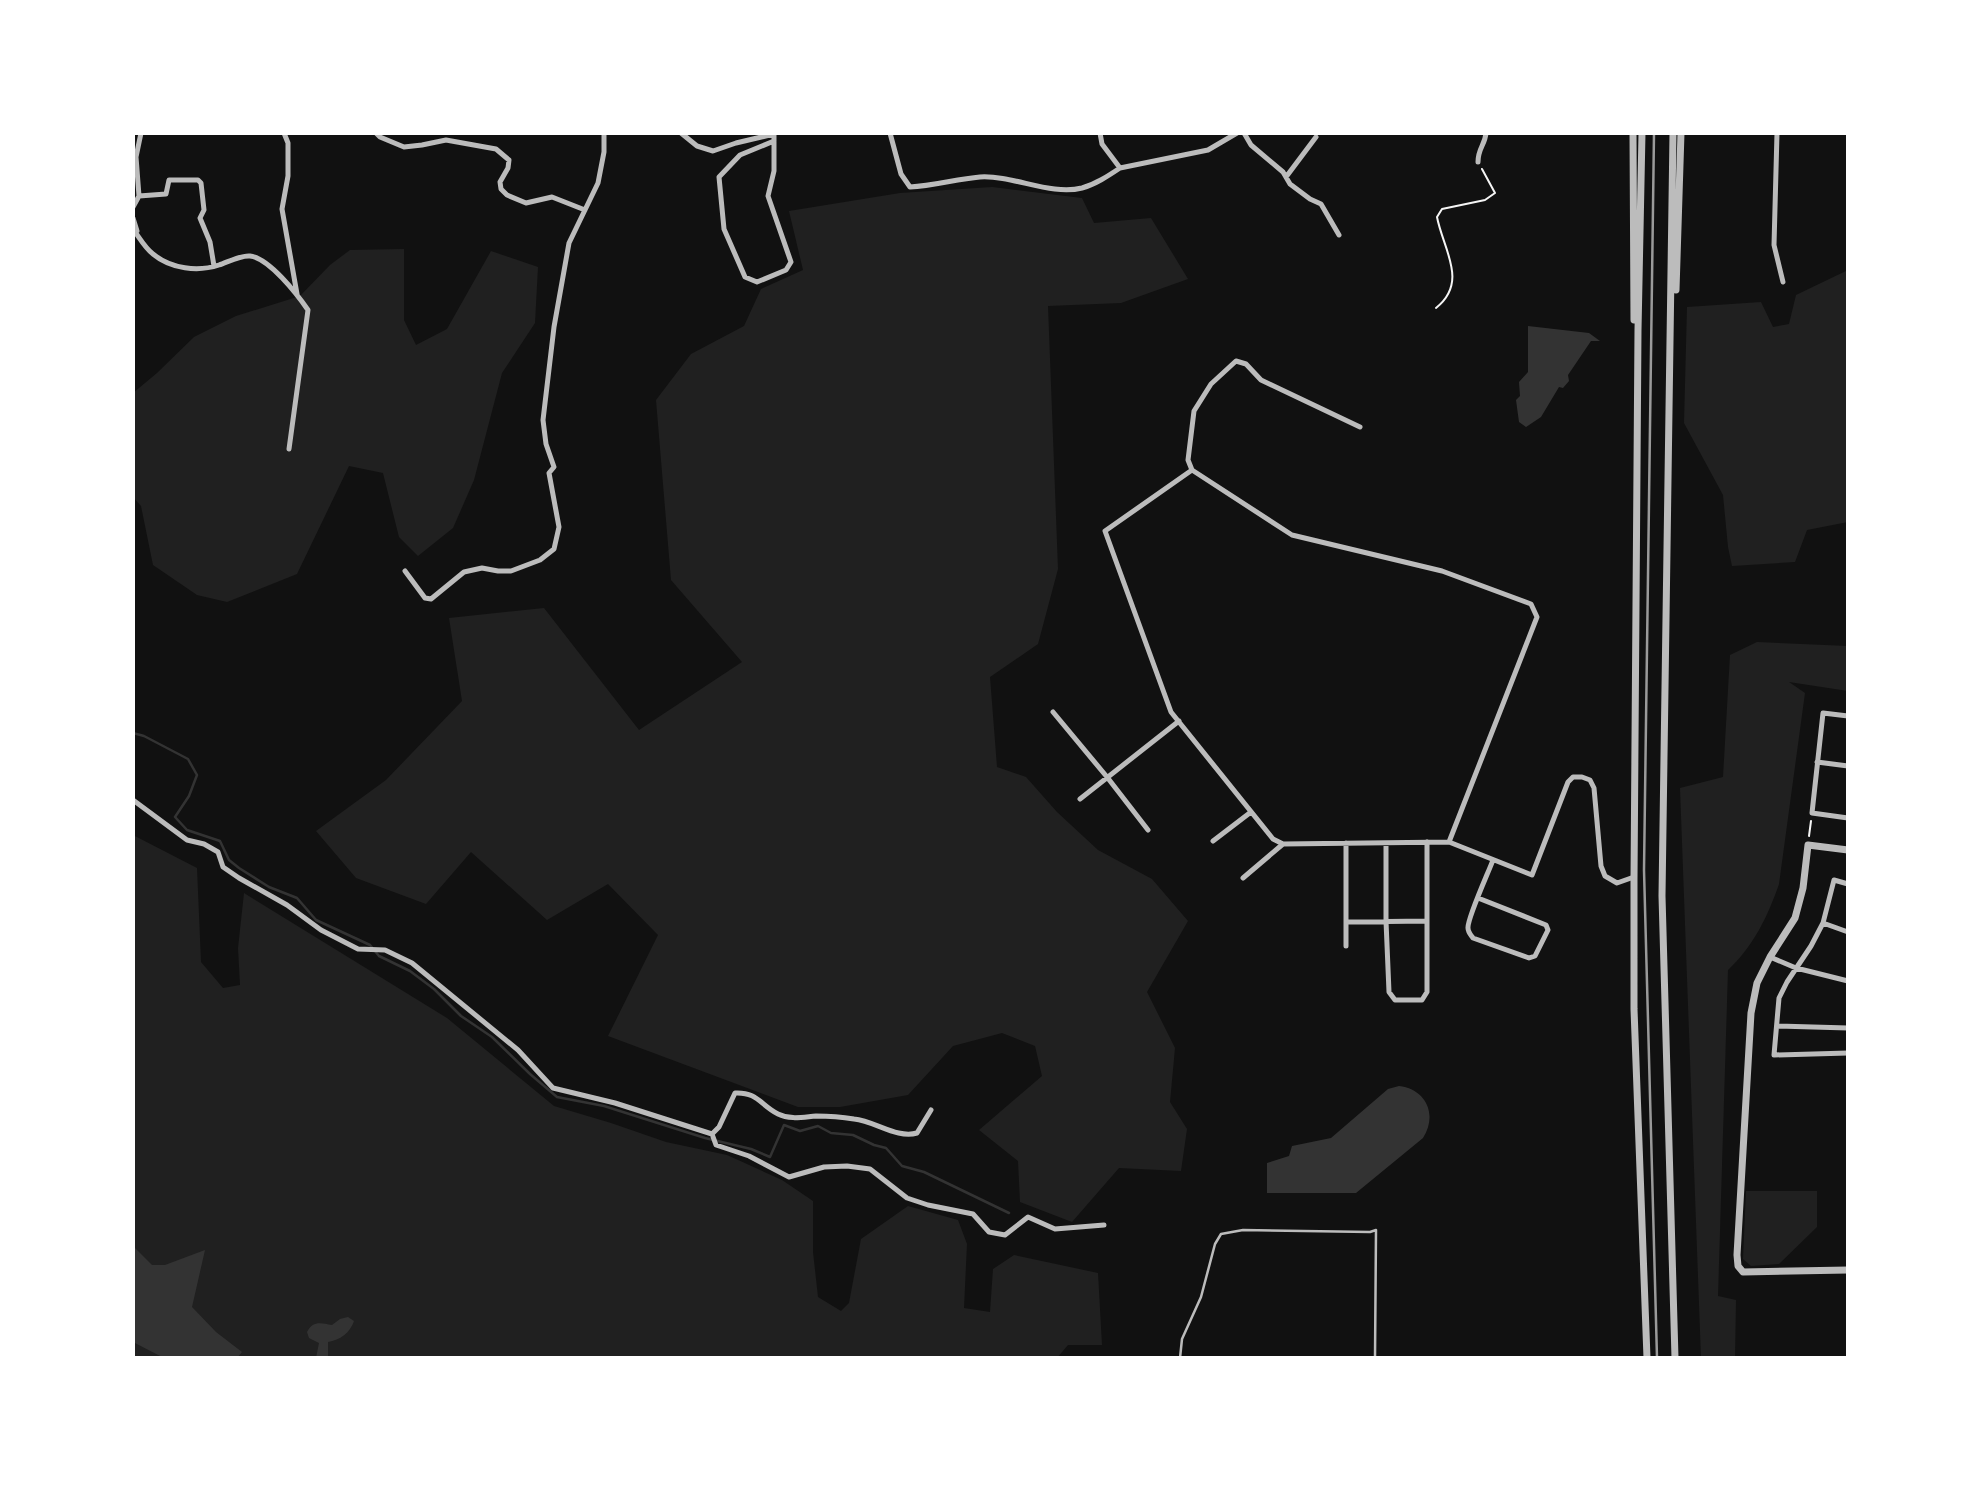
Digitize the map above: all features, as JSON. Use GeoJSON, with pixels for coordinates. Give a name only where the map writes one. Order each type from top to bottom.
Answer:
{"type":"FeatureCollection","features":[{"type":"Feature","properties":{"kind":"street"},"geometry":{"type":"LineString","coordinates":[[133,207],[139,196],[136,158],[141,133]]}},
{"type":"Feature","properties":{"kind":"street"},"geometry":{"type":"LineString","coordinates":[[284,133],[288,143],[288,176],[282,209],[298,294]]}},
{"type":"Feature","properties":{"kind":"street"},"geometry":{"type":"LineString","coordinates":[[376,133],[404,147],[446,140],[496,149],[509,160],[508,168],[500,182],[507,195],[526,203],[552,197],[585,210]]}},
{"type":"Feature","properties":{"kind":"street"},"geometry":{"type":"LineString","coordinates":[[405,571],[425,598],[431,598],[464,572],[482,568],[511,571],[540,560],[554,549],[559,527],[549,473],[554,467],[546,444],[544,407],[554,327],[569,243],[598,183],[604,152],[604,133]]}},
{"type":"Feature","properties":{"kind":"street"},"geometry":{"type":"LineString","coordinates":[[681,133],[697,146],[713,151],[736,142],[774,136]]}},
{"type":"Feature","properties":{"kind":"street"},"geometry":{"type":"LineString","coordinates":[[890,133],[901,174],[910,187],[1001,177],[1056,189],[1079,189],[1097,183],[1120,168],[1208,150],[1237,133]]}},
{"type":"Feature","properties":{"kind":"street"},"geometry":{"type":"LineString","coordinates":[[1100,133],[1102,144],[1120,168]]}},
{"type":"Feature","properties":{"kind":"street"},"geometry":{"type":"LineString","coordinates":[[1244,133],[1251,145],[1283,172],[1290,184],[1321,204],[1339,235]]}},
{"type":"Feature","properties":{"kind":"street"},"geometry":{"type":"LineString","coordinates":[[1478,162],[1478,151],[1485,142],[1486,133]]}},
{"type":"Feature","properties":{"kind":"street"},"geometry":{"type":"LineString","coordinates":[[1633,133],[1634,382],[1637,429]]}},
{"type":"Feature","properties":{"kind":"street"},"geometry":{"type":"LineString","coordinates":[[1642,133],[1637,429],[1634,1009],[1646,1358]]}},
{"type":"Feature","properties":{"kind":"street"},"geometry":{"type":"LineString","coordinates":[[1673,133],[1662,896],[1675,1358]]}},
{"type":"Feature","properties":{"kind":"street"},"geometry":{"type":"LineString","coordinates":[[1670,428],[1681,133]]}},
{"type":"Feature","properties":{"kind":"street"},"geometry":{"type":"LineString","coordinates":[[1777,133],[1774,245],[1783,282]]}},
{"type":"Feature","properties":{"kind":"street"},"geometry":{"type":"LineString","coordinates":[[774,136],[774,171],[768,196],[791,262],[786,270],[757,282],[745,277],[724,229],[719,177],[740,155],[774,136]]}},
{"type":"Feature","properties":{"kind":"street"},"geometry":{"type":"LineString","coordinates":[[1286,177],[1316,137]]}},
{"type":"Feature","properties":{"kind":"street"},"geometry":{"type":"LineString","coordinates":[[139,196],[166,194],[169,180],[198,180],[201,183],[204,210],[200,218],[210,242],[214,266]]}},
{"type":"Feature","properties":{"kind":"street"},"geometry":{"type":"LineString","coordinates":[[133,218],[139,236]]}},
{"type":"Feature","properties":{"kind":"street"},"geometry":{"type":"LineString","coordinates":[[133,229],[152,254],[185,268],[205,270],[247,255],[261,259],[298,294],[308,310],[289,449]]}},
{"type":"Feature","properties":{"kind":"street"},"geometry":{"type":"LineString","coordinates":[[1360,428],[1261,380],[1246,364],[1236,361],[1211,384],[1194,411],[1188,460],[1192,470],[1292,536],[1442,571],[1531,604],[1537,617],[1449,842]]}},
{"type":"Feature","properties":{"kind":"street"},"geometry":{"type":"LineString","coordinates":[[1192,470],[1105,531],[1171,712],[1273,839],[1283,844],[1449,842],[1532,875],[1568,782],[1573,777],[1582,777],[1590,780],[1594,788],[1601,866],[1605,876],[1617,883],[1634,877]]}},
{"type":"Feature","properties":{"kind":"street"},"geometry":{"type":"LineString","coordinates":[[1053,712],[1148,830]]}},
{"type":"Feature","properties":{"kind":"street"},"geometry":{"type":"LineString","coordinates":[[1848,716],[1823,713],[1812,813],[1848,818]]}},
{"type":"Feature","properties":{"kind":"street"},"geometry":{"type":"LineString","coordinates":[[1080,799],[1179,722]]}},
{"type":"Feature","properties":{"kind":"street"},"geometry":{"type":"LineString","coordinates":[[1817,762],[1848,766]]}},
{"type":"Feature","properties":{"kind":"street"},"geometry":{"type":"LineString","coordinates":[[133,800],[187,840],[204,844],[218,852],[223,867],[287,905],[321,930],[358,949],[385,950],[412,963],[518,1050],[553,1088],[615,1103],[713,1138],[716,1145],[749,1156],[789,1177],[824,1167],[870,1168],[907,1198],[973,1214],[989,1232],[1005,1235],[1028,1216],[1055,1229],[1104,1224]]}},
{"type":"Feature","properties":{"kind":"street"},"geometry":{"type":"LineString","coordinates":[[1213,841],[1251,812]]}},
{"type":"Feature","properties":{"kind":"street"},"geometry":{"type":"LineString","coordinates":[[1386,843],[1389,992],[1395,1000],[1422,1000],[1427,992],[1427,842]]}},
{"type":"Feature","properties":{"kind":"street"},"geometry":{"type":"LineString","coordinates":[[1346,843],[1346,946]]}},
{"type":"Feature","properties":{"kind":"street"},"geometry":{"type":"LineString","coordinates":[[1244,878],[1283,844]]}},
{"type":"Feature","properties":{"kind":"street"},"geometry":{"type":"LineString","coordinates":[[1848,850],[1808,845],[1803,888],[1795,918],[1770,957],[1758,983],[1751,1013],[1739,1203],[1738,1266],[1743,1272],[1848,1270]]}},
{"type":"Feature","properties":{"kind":"street"},"geometry":{"type":"LineString","coordinates":[[1478,898],[1546,925],[1548,930],[1535,956],[1529,958],[1473,937],[1468,932],[1467,925],[1493,860]]}},
{"type":"Feature","properties":{"kind":"street"},"geometry":{"type":"LineString","coordinates":[[1848,884],[1834,880],[1823,923],[1779,998],[1773,1055],[1848,1054]]}},
{"type":"Feature","properties":{"kind":"street"},"geometry":{"type":"LineString","coordinates":[[1347,922],[1426,921]]}},
{"type":"Feature","properties":{"kind":"street"},"geometry":{"type":"LineString","coordinates":[[1823,923],[1848,932]]}},
{"type":"Feature","properties":{"kind":"street"},"geometry":{"type":"LineString","coordinates":[[1770,957],[1796,968],[1848,981]]}},
{"type":"Feature","properties":{"kind":"street"},"geometry":{"type":"LineString","coordinates":[[1777,1027],[1848,1028]]}},
{"type":"Feature","properties":{"kind":"street"},"geometry":{"type":"LineString","coordinates":[[713,1138],[735,1093],[747,1092],[779,1115],[859,1119],[909,1135],[917,1133],[931,1110]]}},
{"type":"Feature","properties":{"kind":"lane"},"geometry":{"type":"LineString","coordinates":[[1180,1358],[1182,1339],[1201,1297],[1215,1244],[1221,1234],[1243,1230],[1376,1230],[1375,1358]]}},
{"type":"Feature","properties":{"kind":"path"},"geometry":{"type":"LineString","coordinates":[[1436,308],[1448,295],[1453,283],[1451,260],[1437,217],[1442,209],[1485,200],[1495,193],[1478,162]]}},
{"type":"Feature","properties":{"kind":"path"},"geometry":{"type":"LineString","coordinates":[[1808,845],[1812,813]]}},
{"type":"Feature","properties":{"kind":"shaded area"},"geometry":{"type":"Polygon","coordinates":[[[992,187],[1082,198],[1094,223],[1151,218],[1188,279],[1121,303],[1048,306],[1058,569],[1038,644],[990,677],[997,767],[1026,777],[1057,812],[1098,850],[1152,879],[1188,921],[1147,992],[1175,1048],[1170,1102],[1187,1129],[1181,1171],[1119,1168],[1072,1222],[1020,1202],[1018,1161],[979,1130],[1042,1076],[1035,1046],[1002,1033],[953,1046],[908,1095],[840,1107],[798,1107],[608,1036],[658,935],[608,884],[547,920],[471,852],[426,904],[356,878],[316,831],[386,780],[462,701],[449,618],[544,608],[639,730],[742,662],[671,580],[656,400],[691,354],[744,326],[761,289],[803,270],[789,211],[900,193],[992,187]]]}},
{"type":"Feature","properties":{"kind":"shaded area"},"geometry":{"type":"Polygon","coordinates":[[[404,249],[404,320],[416,345],[447,329],[491,251],[538,267],[535,323],[502,373],[474,480],[453,528],[418,556],[399,537],[383,473],[349,466],[297,574],[227,602],[197,595],[153,565],[141,506],[133,497],[133,393],[194,337],[236,316],[300,296],[330,265],[350,250],[404,249]]]}},
{"type":"Feature","properties":{"kind":"shaded area"},"geometry":{"type":"Polygon","coordinates":[[[1848,270],[1848,522],[1807,530],[1795,562],[1732,566],[1723,495],[1684,423],[1687,307],[1761,302],[1773,327],[1789,324],[1796,295],[1848,270]]]}},
{"type":"Feature","properties":{"kind":"shaded area"},"geometry":{"type":"Polygon","coordinates":[[[1528,326],[1589,333],[1600,341],[1591,341],[1568,375],[1569,381],[1563,388],[1559,387],[1541,417],[1526,427],[1519,422],[1516,400],[1520,396],[1519,382],[1528,372],[1528,326]]]}},
{"type":"Feature","properties":{"kind":"shaded area"},"geometry":{"type":"Polygon","coordinates":[[[1757,642],[1848,646],[1848,691],[1789,682],[1805,693],[1779,884],[1759,930],[1728,970],[1718,1296],[1736,1300],[1735,1358],[1701,1358],[1680,788],[1723,777],[1730,655],[1757,642]]]}},
{"type":"Feature","properties":{"kind":"shaded area"},"geometry":{"type":"Polygon","coordinates":[[[133,835],[197,868],[201,962],[223,988],[240,985],[238,948],[244,893],[447,1018],[554,1106],[666,1142],[727,1155],[782,1180],[813,1201],[813,1252],[818,1297],[841,1311],[849,1303],[861,1239],[908,1206],[958,1220],[967,1244],[964,1308],[990,1312],[993,1269],[1014,1255],[1098,1273],[1102,1345],[1068,1345],[1057,1358],[133,1358],[133,835]]]}},
{"type":"Feature","properties":{"kind":"shaded area"},"geometry":{"type":"Polygon","coordinates":[[[1399,1086],[1416,1092],[1427,1105],[1427,1129],[1423,1138],[1356,1193],[1267,1193],[1267,1163],[1289,1156],[1292,1146],[1331,1138],[1388,1089],[1399,1086]]]}},
{"type":"Feature","properties":{"kind":"shaded area"},"geometry":{"type":"Polygon","coordinates":[[[1746,1191],[1817,1191],[1817,1227],[1779,1264],[1751,1266],[1743,1259],[1746,1191]]]}},
{"type":"Feature","properties":{"kind":"shaded area"},"geometry":{"type":"Polygon","coordinates":[[[133,1246],[152,1265],[165,1265],[205,1250],[192,1307],[216,1332],[242,1352],[237,1358],[164,1358],[133,1342],[133,1246]]]}},
{"type":"Feature","properties":{"kind":"shaded area"},"geometry":{"type":"Polygon","coordinates":[[[348,1317],[354,1321],[350,1329],[337,1340],[328,1342],[328,1357],[316,1358],[319,1343],[309,1338],[309,1328],[318,1323],[332,1325],[348,1317]]]}},
{"type":"Feature","properties":{"kind":"waterway"},"geometry":{"type":"LineString","coordinates":[[133,733],[188,759],[197,775],[189,796],[175,817],[187,830],[220,841],[229,860],[239,868],[269,887],[297,898],[316,920],[370,945],[379,956],[410,971],[434,989],[461,1016],[492,1037],[557,1097],[604,1106],[770,1157],[784,1125],[800,1131],[818,1126],[831,1133],[853,1135],[886,1148],[902,1166],[924,1172],[1009,1213]]}},
{"type":"Feature","properties":{"kind":"railway"},"geometry":{"type":"LineString","coordinates":[[1654,133],[1644,870],[1657,1358]]}}]}
